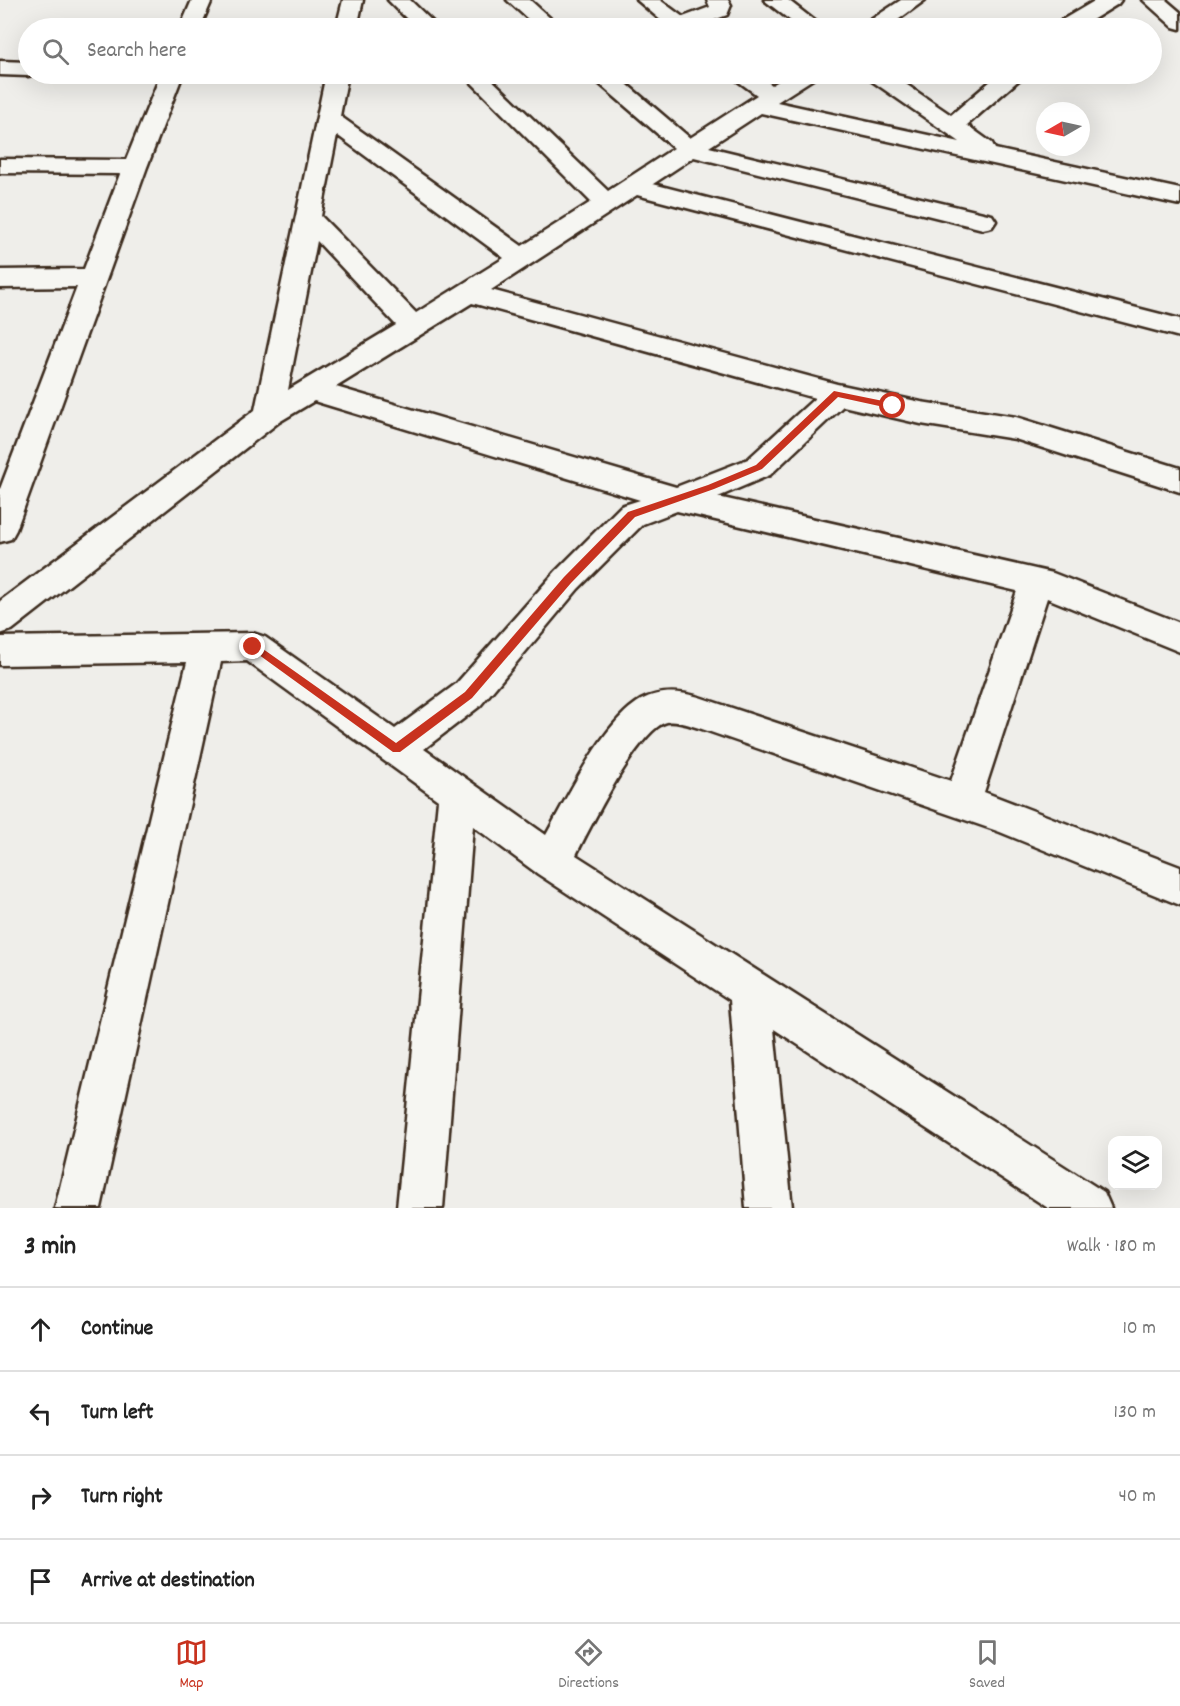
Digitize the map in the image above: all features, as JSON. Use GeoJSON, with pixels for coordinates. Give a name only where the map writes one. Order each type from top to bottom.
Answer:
{"type":"FeatureCollection","features":[{"type":"Feature","properties":{"kind":"street"},"geometry":{"type":"LineString","coordinates":[[194,18],[202,0]]}},
{"type":"Feature","properties":{"kind":"street"},"geometry":{"type":"LineString","coordinates":[[349,18],[353,0]]}},
{"type":"Feature","properties":{"kind":"street"},"geometry":{"type":"LineString","coordinates":[[398,0],[417,18]]}},
{"type":"Feature","properties":{"kind":"street"},"geometry":{"type":"LineString","coordinates":[[517,0],[538,18]]}},
{"type":"Feature","properties":{"kind":"street"},"geometry":{"type":"LineString","coordinates":[[647,0],[670,18]]}},
{"type":"Feature","properties":{"kind":"street"},"geometry":{"type":"LineString","coordinates":[[703,18],[720,11],[721,5],[717,0]]}},
{"type":"Feature","properties":{"kind":"street"},"geometry":{"type":"LineString","coordinates":[[774,0],[799,18]]}},
{"type":"Feature","properties":{"kind":"street"},"geometry":{"type":"LineString","coordinates":[[889,18],[915,0]]}},
{"type":"Feature","properties":{"kind":"street"},"geometry":{"type":"LineString","coordinates":[[1081,18],[1111,0]]}},
{"type":"Feature","properties":{"kind":"street"},"geometry":{"type":"LineString","coordinates":[[1153,0],[1180,23]]}},
{"type":"Feature","properties":{"kind":"street"},"geometry":{"type":"LineString","coordinates":[[0,68],[18,69]]}},
{"type":"Feature","properties":{"kind":"street"},"geometry":{"type":"LineString","coordinates":[[0,530],[7,488],[95,278],[168,84]]}},
{"type":"Feature","properties":{"kind":"street"},"geometry":{"type":"LineString","coordinates":[[269,415],[335,84]]}},
{"type":"Feature","properties":{"kind":"street"},"geometry":{"type":"LineString","coordinates":[[484,84],[606,203]]}},
{"type":"Feature","properties":{"kind":"street"},"geometry":{"type":"LineString","coordinates":[[614,84],[689,149],[983,221]]}},
{"type":"Feature","properties":{"kind":"street"},"geometry":{"type":"LineString","coordinates":[[750,84],[764,100],[995,156],[1180,197]]}},
{"type":"Feature","properties":{"kind":"street"},"geometry":{"type":"LineString","coordinates":[[0,620],[269,415],[468,293],[789,84]]}},
{"type":"Feature","properties":{"kind":"street"},"geometry":{"type":"LineString","coordinates":[[891,84],[995,156]]}},
{"type":"Feature","properties":{"kind":"street"},"geometry":{"type":"LineString","coordinates":[[952,126],[1000,84]]}},
{"type":"Feature","properties":{"kind":"street"},"geometry":{"type":"LineString","coordinates":[[327,117],[522,258]]}},
{"type":"Feature","properties":{"kind":"street"},"geometry":{"type":"LineString","coordinates":[[0,166],[135,167]]}},
{"type":"Feature","properties":{"kind":"street"},"geometry":{"type":"LineString","coordinates":[[633,186],[1180,328]]}},
{"type":"Feature","properties":{"kind":"street"},"geometry":{"type":"LineString","coordinates":[[307,216],[414,327]]}},
{"type":"Feature","properties":{"kind":"street"},"geometry":{"type":"LineString","coordinates":[[0,279],[95,278]]}},
{"type":"Feature","properties":{"kind":"street"},"geometry":{"type":"LineString","coordinates":[[468,293],[837,394],[921,413],[1016,428],[1180,480]]}},
{"type":"Feature","properties":{"kind":"street"},"geometry":{"type":"LineString","coordinates":[[310,390],[676,499],[1053,586],[1180,638]]}},
{"type":"Feature","properties":{"kind":"street"},"geometry":{"type":"LineString","coordinates":[[396,749],[468,695],[567,580],[632,515],[759,467],[837,394]]}},
{"type":"Feature","properties":{"kind":"street"},"geometry":{"type":"LineString","coordinates":[[962,802],[1036,582]]}},
{"type":"Feature","properties":{"kind":"street"},"geometry":{"type":"LineString","coordinates":[[0,651],[253,647],[552,861],[1069,1202]]}},
{"type":"Feature","properties":{"kind":"street"},"geometry":{"type":"LineString","coordinates":[[78,1208],[207,648]]}},
{"type":"Feature","properties":{"kind":"street"},"geometry":{"type":"LineString","coordinates":[[552,861],[620,743],[654,710],[675,706],[962,802],[1180,886]]}},
{"type":"Feature","properties":{"kind":"street"},"geometry":{"type":"LineString","coordinates":[[420,1208],[457,792]]}},
{"type":"Feature","properties":{"kind":"street"},"geometry":{"type":"LineString","coordinates":[[750,990],[769,1208]]}},
{"type":"Feature","properties":{"kind":"route"},"geometry":{"type":"LineString","coordinates":[[253,647],[396,749],[468,695],[567,580],[632,515],[759,467],[837,394],[893,406]]}}]}
